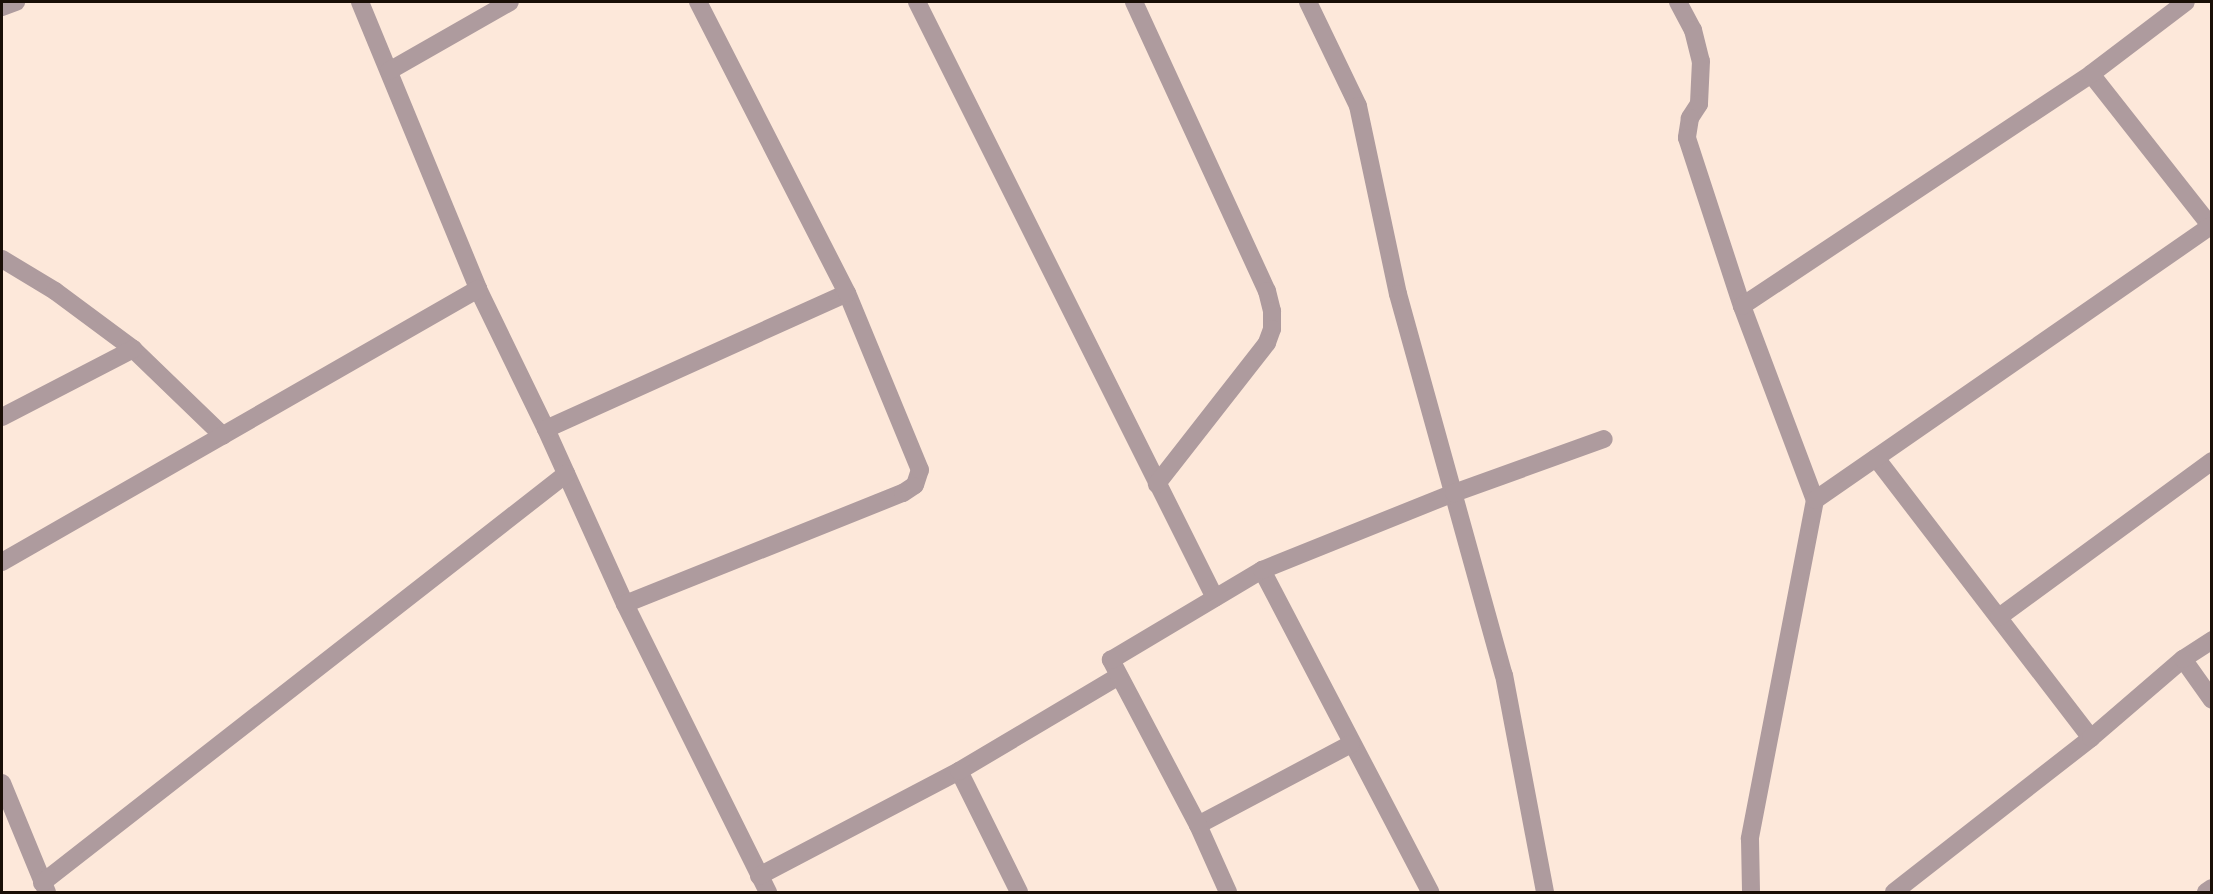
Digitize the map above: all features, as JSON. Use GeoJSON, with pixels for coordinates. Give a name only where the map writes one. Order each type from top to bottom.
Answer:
{"type":"FeatureCollection","features":[{"type":"Feature","properties":{"kind":"street"},"geometry":{"type":"LineString","coordinates":[[2,7],[16,2]]}},
{"type":"Feature","properties":{"kind":"street"},"geometry":{"type":"LineString","coordinates":[[360,2],[478,289],[546,429],[625,604],[764,884],[1119,676]]}},
{"type":"Feature","properties":{"kind":"street"},"geometry":{"type":"LineString","coordinates":[[625,604],[903,494],[915,485],[920,471],[847,293],[698,2]]}},
{"type":"Feature","properties":{"kind":"street"},"geometry":{"type":"LineString","coordinates":[[917,2],[1215,598]]}},
{"type":"Feature","properties":{"kind":"street"},"geometry":{"type":"LineString","coordinates":[[1134,2],[1267,291],[1272,311],[1272,329],[1267,344],[1157,484]]}},
{"type":"Feature","properties":{"kind":"street"},"geometry":{"type":"LineString","coordinates":[[1308,2],[1358,106],[1398,294],[1504,675],[1545,892]]}},
{"type":"Feature","properties":{"kind":"street"},"geometry":{"type":"LineString","coordinates":[[1678,2],[1693,30],[1701,61],[1699,104],[1690,118],[1688,138],[1742,306],[1815,500],[1750,839],[1751,892]]}},
{"type":"Feature","properties":{"kind":"street"},"geometry":{"type":"LineString","coordinates":[[1742,306],[2091,74],[2186,2]]}},
{"type":"Feature","properties":{"kind":"street"},"geometry":{"type":"LineString","coordinates":[[389,71],[506,3]]}},
{"type":"Feature","properties":{"kind":"street"},"geometry":{"type":"LineString","coordinates":[[1815,500],[2211,227],[2091,74]]}},
{"type":"Feature","properties":{"kind":"street"},"geometry":{"type":"LineString","coordinates":[[2,259],[55,291],[133,349],[223,436]]}},
{"type":"Feature","properties":{"kind":"street"},"geometry":{"type":"LineString","coordinates":[[2,562],[478,289]]}},
{"type":"Feature","properties":{"kind":"street"},"geometry":{"type":"LineString","coordinates":[[546,429],[847,293]]}},
{"type":"Feature","properties":{"kind":"street"},"geometry":{"type":"LineString","coordinates":[[2,417],[133,349]]}},
{"type":"Feature","properties":{"kind":"street"},"geometry":{"type":"LineString","coordinates":[[1228,892],[1198,825],[1111,660],[1262,570],[1454,493],[1604,439]]}},
{"type":"Feature","properties":{"kind":"street"},"geometry":{"type":"LineString","coordinates":[[1876,458],[2091,738]]}},
{"type":"Feature","properties":{"kind":"street"},"geometry":{"type":"LineString","coordinates":[[1999,617],[2211,461]]}},
{"type":"Feature","properties":{"kind":"street"},"geometry":{"type":"LineString","coordinates":[[2,783],[44,888],[566,474]]}},
{"type":"Feature","properties":{"kind":"street"},"geometry":{"type":"LineString","coordinates":[[1262,570],[1430,892]]}},
{"type":"Feature","properties":{"kind":"street"},"geometry":{"type":"LineString","coordinates":[[1894,892],[2091,738],[2183,659],[2211,640]]}},
{"type":"Feature","properties":{"kind":"street"},"geometry":{"type":"LineString","coordinates":[[2183,659],[2211,700]]}},
{"type":"Feature","properties":{"kind":"street"},"geometry":{"type":"LineString","coordinates":[[1198,825],[1351,744]]}},
{"type":"Feature","properties":{"kind":"street"},"geometry":{"type":"LineString","coordinates":[[959,771],[1019,892]]}},
{"type":"Feature","properties":{"kind":"street"},"geometry":{"type":"LineString","coordinates":[[2206,892],[2211,888]]}}]}
